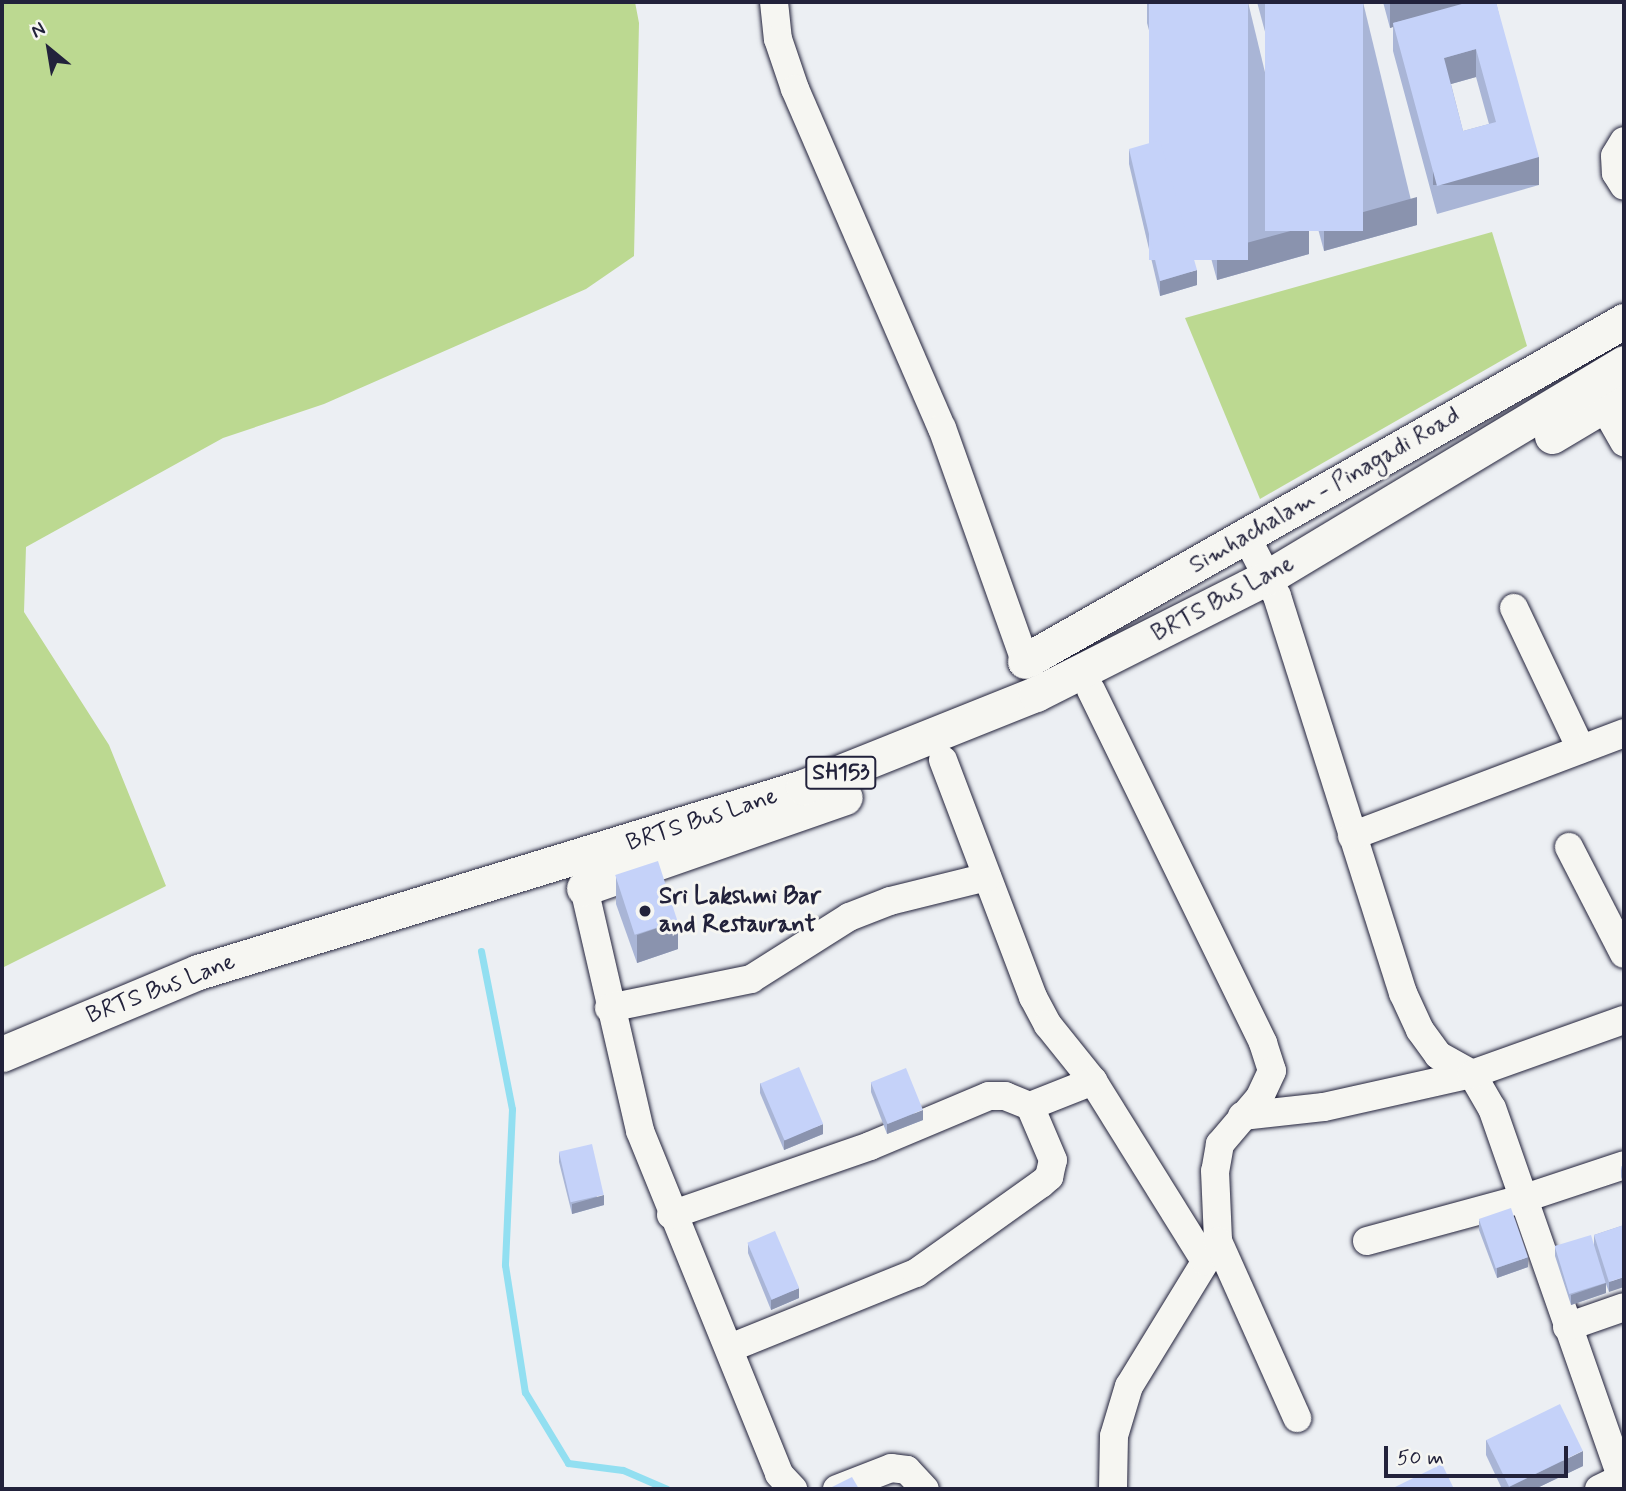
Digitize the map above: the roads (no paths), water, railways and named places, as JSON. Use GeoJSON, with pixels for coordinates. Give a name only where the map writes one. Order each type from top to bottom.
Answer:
{"type":"FeatureCollection","features":[{"type":"Feature","properties":{"kind":"main road","name":"Simhachalam - Pinagadi Road"},"geometry":{"type":"LineString","coordinates":[[1025,661],[1247,538],[1624,321]]}},
{"type":"Feature","properties":{"kind":"main road","name":"BRTS Bus Lane"},"geometry":{"type":"LineString","coordinates":[[2,1054],[198,972],[575,860],[893,753],[1036,694],[1273,587],[1624,363]]}},
{"type":"Feature","properties":{"kind":"main road"},"geometry":{"type":"LineString","coordinates":[[584,888],[769,826],[943,760],[1091,690],[1614,399]]}},
{"type":"Feature","properties":{"kind":"street"},"geometry":{"type":"LineString","coordinates":[[774,2],[778,39],[795,89],[942,428],[1025,661]]}},
{"type":"Feature","properties":{"kind":"street"},"geometry":{"type":"LineString","coordinates":[[1624,141],[1615,156],[1616,173],[1624,186]]}},
{"type":"Feature","properties":{"kind":"street"},"geometry":{"type":"LineString","coordinates":[[1614,399],[1624,442]]}},
{"type":"Feature","properties":{"kind":"street"},"geometry":{"type":"LineString","coordinates":[[1247,538],[1273,587],[1403,993],[1420,1030],[1438,1055],[1472,1074],[1492,1108],[1525,1199],[1617,1482]]}},
{"type":"Feature","properties":{"kind":"street"},"geometry":{"type":"LineString","coordinates":[[1514,608],[1581,749]]}},
{"type":"Feature","properties":{"kind":"street"},"geometry":{"type":"LineString","coordinates":[[1091,690],[1269,1060],[1270,1081],[1220,1144],[1215,1171],[1212,1251],[1129,1386],[1114,1436],[1113,1489]]}},
{"type":"Feature","properties":{"kind":"street"},"geometry":{"type":"LineString","coordinates":[[1352,835],[1624,733]]}},
{"type":"Feature","properties":{"kind":"street"},"geometry":{"type":"LineString","coordinates":[[943,760],[1033,997],[1048,1025],[1093,1081],[1212,1251],[1297,1418]]}},
{"type":"Feature","properties":{"kind":"street"},"geometry":{"type":"LineString","coordinates":[[1569,847],[1624,954]]}},
{"type":"Feature","properties":{"kind":"street"},"geometry":{"type":"LineString","coordinates":[[610,1008],[751,979],[849,917],[890,901],[987,877]]}},
{"type":"Feature","properties":{"kind":"street"},"geometry":{"type":"LineString","coordinates":[[584,888],[640,1131],[671,1215],[730,1348],[779,1474],[793,1489]]}},
{"type":"Feature","properties":{"kind":"street"},"geometry":{"type":"LineString","coordinates":[[1242,1116],[1324,1107],[1472,1074],[1624,1020]]}},
{"type":"Feature","properties":{"kind":"street"},"geometry":{"type":"LineString","coordinates":[[671,1215],[870,1146],[989,1096],[1005,1096],[1030,1106],[1093,1081]]}},
{"type":"Feature","properties":{"kind":"street"},"geometry":{"type":"LineString","coordinates":[[730,1348],[916,1273],[1041,1184],[1049,1177],[1053,1160],[1030,1106]]}},
{"type":"Feature","properties":{"kind":"street"},"geometry":{"type":"LineString","coordinates":[[1367,1241],[1525,1199],[1624,1165]]}},
{"type":"Feature","properties":{"kind":"street"},"geometry":{"type":"LineString","coordinates":[[1567,1327],[1624,1307]]}},
{"type":"Feature","properties":{"kind":"street"},"geometry":{"type":"LineString","coordinates":[[837,1489],[891,1468],[907,1470],[925,1489]]}},
{"type":"Feature","properties":{"kind":"waterway"},"geometry":{"type":"LineString","coordinates":[[481,951],[512,1109],[505,1265],[525,1392],[568,1463],[623,1470],[667,1489]]}},
{"type":"Feature","properties":{"kind":"place","name":"Sri Lakshmi Bar and Restaurant"},"geometry":{"type":"Point","coordinates":[645,911]}}]}
